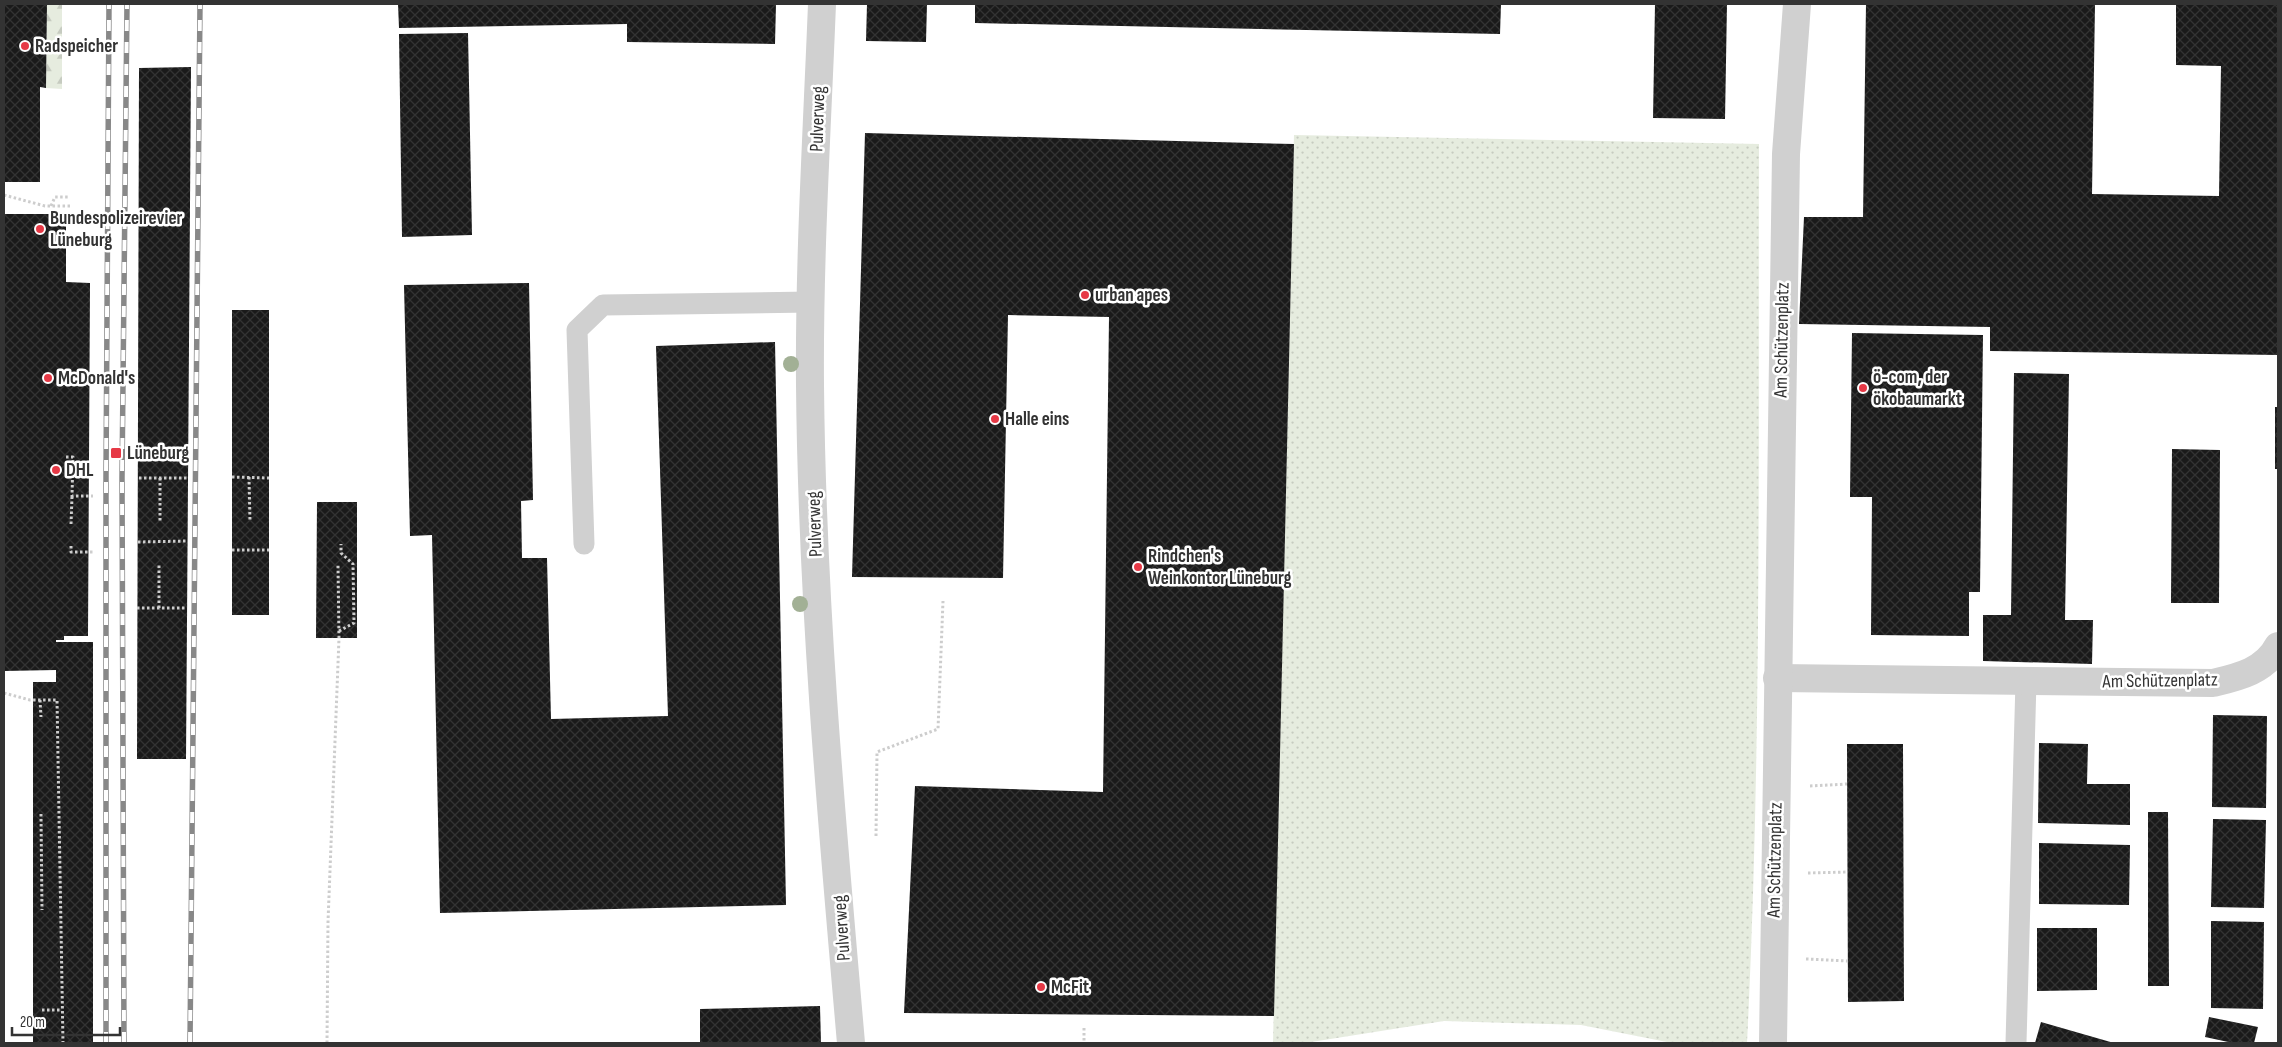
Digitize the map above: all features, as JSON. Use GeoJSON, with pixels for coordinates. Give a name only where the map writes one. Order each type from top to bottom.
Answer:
{"type":"FeatureCollection","features":[{"type":"Feature","properties":{"kind":"street","name":"Pulverweg"},"geometry":{"type":"LineString","coordinates":[[822,4],[811,302],[810,386],[818,599],[851,1043]]}},
{"type":"Feature","properties":{"kind":"street","name":"Am Schützenplatz"},"geometry":{"type":"LineString","coordinates":[[1773,1043],[1786,154],[1797,4]]}},
{"type":"Feature","properties":{"kind":"street","name":"Am Schützenplatz"},"geometry":{"type":"LineString","coordinates":[[1777,678],[2213,683],[2248,674],[2277,656]]}},
{"type":"Feature","properties":{"kind":"lane"},"geometry":{"type":"LineString","coordinates":[[584,544],[577,330],[602,305],[811,302]]}},
{"type":"Feature","properties":{"kind":"lane"},"geometry":{"type":"LineString","coordinates":[[2016,1043],[2026,680]]}},
{"type":"Feature","properties":{"kind":"path"},"geometry":{"type":"LineString","coordinates":[[4,195],[51,206],[70,206]]}},
{"type":"Feature","properties":{"kind":"path"},"geometry":{"type":"LineString","coordinates":[[51,206],[55,197],[70,197]]}},
{"type":"Feature","properties":{"kind":"path"},"geometry":{"type":"LineString","coordinates":[[66,457],[72,457],[72,524]]}},
{"type":"Feature","properties":{"kind":"path"},"geometry":{"type":"LineString","coordinates":[[232,477],[269,478]]}},
{"type":"Feature","properties":{"kind":"path"},"geometry":{"type":"LineString","coordinates":[[249,477],[250,522]]}},
{"type":"Feature","properties":{"kind":"path"},"geometry":{"type":"LineString","coordinates":[[139,478],[188,478]]}},
{"type":"Feature","properties":{"kind":"path"},"geometry":{"type":"LineString","coordinates":[[160,478],[160,522]]}},
{"type":"Feature","properties":{"kind":"path"},"geometry":{"type":"LineString","coordinates":[[72,496],[93,496]]}},
{"type":"Feature","properties":{"kind":"path"},"geometry":{"type":"LineString","coordinates":[[138,542],[187,542]]}},
{"type":"Feature","properties":{"kind":"path"},"geometry":{"type":"LineString","coordinates":[[160,542],[160,547]]}},
{"type":"Feature","properties":{"kind":"path"},"geometry":{"type":"LineString","coordinates":[[339,631],[354,623],[354,564],[341,553],[341,544]]}},
{"type":"Feature","properties":{"kind":"path"},"geometry":{"type":"LineString","coordinates":[[250,545],[250,550]]}},
{"type":"Feature","properties":{"kind":"path"},"geometry":{"type":"LineString","coordinates":[[71,546],[71,552],[92,552]]}},
{"type":"Feature","properties":{"kind":"path"},"geometry":{"type":"LineString","coordinates":[[232,550],[269,550]]}},
{"type":"Feature","properties":{"kind":"path"},"geometry":{"type":"LineString","coordinates":[[159,608],[160,564]]}},
{"type":"Feature","properties":{"kind":"path"},"geometry":{"type":"LineString","coordinates":[[328,1043],[328,922],[339,631],[338,565]]}},
{"type":"Feature","properties":{"kind":"path"},"geometry":{"type":"LineString","coordinates":[[876,836],[877,752],[938,729],[943,601]]}},
{"type":"Feature","properties":{"kind":"path"},"geometry":{"type":"LineString","coordinates":[[137,608],[187,608]]}},
{"type":"Feature","properties":{"kind":"path"},"geometry":{"type":"LineString","coordinates":[[4,693],[30,700],[57,700],[63,1043]]}},
{"type":"Feature","properties":{"kind":"path"},"geometry":{"type":"LineString","coordinates":[[40,700],[41,718]]}},
{"type":"Feature","properties":{"kind":"path"},"geometry":{"type":"LineString","coordinates":[[1808,786],[1847,784]]}},
{"type":"Feature","properties":{"kind":"path"},"geometry":{"type":"LineString","coordinates":[[41,814],[42,910]]}},
{"type":"Feature","properties":{"kind":"path"},"geometry":{"type":"LineString","coordinates":[[1800,873],[1848,872]]}},
{"type":"Feature","properties":{"kind":"path"},"geometry":{"type":"LineString","coordinates":[[1799,959],[1848,961]]}},
{"type":"Feature","properties":{"kind":"path"},"geometry":{"type":"LineString","coordinates":[[42,1010],[62,1010]]}},
{"type":"Feature","properties":{"kind":"path"},"geometry":{"type":"LineString","coordinates":[[1084,1028],[1084,1043]]}},
{"type":"Feature","properties":{"kind":"green space"},"geometry":{"type":"Polygon","coordinates":[[[47,4],[62,4],[62,89],[46,88],[47,4]]]}},
{"type":"Feature","properties":{"kind":"green space"},"geometry":{"type":"Polygon","coordinates":[[[1294,135],[1759,144],[1757,706],[1752,931],[1747,1043],[1672,1043],[1581,1025],[1444,1021],[1305,1043],[1273,1043],[1294,135]]]}},
{"type":"Feature","properties":{"kind":"building","name":"Radspeicher"},"geometry":{"type":"Polygon","coordinates":[[[4,4],[47,4],[46,88],[40,87],[40,182],[4,182],[4,4]]]}},
{"type":"Feature","properties":{"kind":"building"},"geometry":{"type":"Polygon","coordinates":[[[398,4],[776,4],[775,44],[627,42],[627,24],[399,28],[398,4]]]}},
{"type":"Feature","properties":{"kind":"building"},"geometry":{"type":"Polygon","coordinates":[[[867,4],[927,4],[926,42],[866,41],[867,4]]]}},
{"type":"Feature","properties":{"kind":"building"},"geometry":{"type":"Polygon","coordinates":[[[975,4],[1501,4],[1500,34],[975,23],[975,4]]]}},
{"type":"Feature","properties":{"kind":"building"},"geometry":{"type":"Polygon","coordinates":[[[1655,4],[1727,4],[1725,119],[1653,118],[1655,4]]]}},
{"type":"Feature","properties":{"kind":"building"},"geometry":{"type":"Polygon","coordinates":[[[1866,4],[2095,4],[2092,194],[2219,196],[2221,66],[2176,65],[2176,4],[2278,4],[2278,355],[1990,351],[1990,327],[1799,324],[1804,217],[1863,217],[1866,4]]]}},
{"type":"Feature","properties":{"kind":"building"},"geometry":{"type":"Polygon","coordinates":[[[468,33],[472,235],[402,237],[399,34],[468,33]]]}},
{"type":"Feature","properties":{"kind":"building"},"geometry":{"type":"Polygon","coordinates":[[[191,67],[186,759],[137,759],[139,68],[191,67]]]}},
{"type":"Feature","properties":{"kind":"building"},"geometry":{"type":"Polygon","coordinates":[[[865,133],[1294,144],[1274,1016],[904,1013],[915,786],[1103,792],[1109,317],[1008,315],[1003,578],[852,577],[865,133]]]}},
{"type":"Feature","properties":{"kind":"building"},"geometry":{"type":"Polygon","coordinates":[[[4,214],[66,214],[66,282],[90,283],[88,636],[64,636],[64,640],[56,640],[56,642],[93,642],[93,1043],[33,1043],[33,682],[56,682],[56,670],[4,671],[4,214]]]}},
{"type":"Feature","properties":{"kind":"building"},"geometry":{"type":"Polygon","coordinates":[[[529,283],[533,500],[521,501],[522,558],[547,558],[551,719],[668,716],[656,346],[775,342],[786,905],[440,913],[432,535],[410,536],[404,285],[529,283]]]}},
{"type":"Feature","properties":{"kind":"building"},"geometry":{"type":"Polygon","coordinates":[[[232,310],[269,310],[269,615],[232,615],[232,310]]]}},
{"type":"Feature","properties":{"kind":"building"},"geometry":{"type":"Polygon","coordinates":[[[1852,333],[1983,335],[1980,592],[1969,592],[1969,636],[1871,635],[1872,497],[1850,497],[1852,333]]]}},
{"type":"Feature","properties":{"kind":"building"},"geometry":{"type":"Polygon","coordinates":[[[2014,373],[2069,374],[2065,620],[2093,620],[2092,664],[1983,661],[1983,615],[2011,615],[2014,373]]]}},
{"type":"Feature","properties":{"kind":"building"},"geometry":{"type":"Polygon","coordinates":[[[2275,407],[2278,407],[2278,469],[2275,469],[2275,407]]]}},
{"type":"Feature","properties":{"kind":"building"},"geometry":{"type":"Polygon","coordinates":[[[2172,449],[2220,450],[2219,603],[2171,603],[2172,449]]]}},
{"type":"Feature","properties":{"kind":"building"},"geometry":{"type":"Polygon","coordinates":[[[317,502],[357,502],[357,638],[316,638],[317,502]]]}},
{"type":"Feature","properties":{"kind":"building"},"geometry":{"type":"Polygon","coordinates":[[[2213,715],[2267,716],[2266,808],[2212,807],[2213,715]]]}},
{"type":"Feature","properties":{"kind":"building"},"geometry":{"type":"Polygon","coordinates":[[[2039,743],[2088,744],[2087,784],[2130,784],[2130,825],[2038,823],[2039,743]]]}},
{"type":"Feature","properties":{"kind":"building"},"geometry":{"type":"Polygon","coordinates":[[[1847,744],[1903,744],[1904,1001],[1848,1002],[1847,744]]]}},
{"type":"Feature","properties":{"kind":"building"},"geometry":{"type":"Polygon","coordinates":[[[2148,812],[2168,812],[2169,986],[2148,986],[2148,812]]]}},
{"type":"Feature","properties":{"kind":"building"},"geometry":{"type":"Polygon","coordinates":[[[2213,819],[2266,820],[2264,908],[2211,907],[2213,819]]]}},
{"type":"Feature","properties":{"kind":"building"},"geometry":{"type":"Polygon","coordinates":[[[2039,843],[2130,845],[2129,905],[2039,904],[2039,843]]]}},
{"type":"Feature","properties":{"kind":"building"},"geometry":{"type":"Polygon","coordinates":[[[2211,921],[2264,922],[2263,1009],[2211,1008],[2211,921]]]}},
{"type":"Feature","properties":{"kind":"building"},"geometry":{"type":"Polygon","coordinates":[[[2037,928],[2097,928],[2097,990],[2037,991],[2037,928]]]}},
{"type":"Feature","properties":{"kind":"building"},"geometry":{"type":"Polygon","coordinates":[[[820,1006],[821,1043],[700,1043],[700,1009],[820,1006]]]}},
{"type":"Feature","properties":{"kind":"building"},"geometry":{"type":"Polygon","coordinates":[[[2209,1017],[2258,1027],[2254,1043],[2233,1043],[2205,1037],[2209,1017]]]}},
{"type":"Feature","properties":{"kind":"building"},"geometry":{"type":"Polygon","coordinates":[[[2041,1022],[2114,1043],[2035,1043],[2041,1022]]]}},
{"type":"Feature","properties":{"kind":"railway"},"geometry":{"type":"LineString","coordinates":[[106,1043],[106,476],[109,4]]}},
{"type":"Feature","properties":{"kind":"railway"},"geometry":{"type":"LineString","coordinates":[[124,1043],[122,478],[127,4]]}},
{"type":"Feature","properties":{"kind":"railway"},"geometry":{"type":"LineString","coordinates":[[190,1043],[200,4]]}},
{"type":"Feature","properties":{"kind":"place","name":"Radspeicher"},"geometry":{"type":"Point","coordinates":[25,46]}},
{"type":"Feature","properties":{"kind":"place","name":"Bundespolizeirevier Lüneburg"},"geometry":{"type":"Point","coordinates":[40,229]}},
{"type":"Feature","properties":{"kind":"place","name":"urban apes"},"geometry":{"type":"Point","coordinates":[1085,295]}},
{"type":"Feature","properties":{"kind":"place","name":"McDonald's"},"geometry":{"type":"Point","coordinates":[48,378]}},
{"type":"Feature","properties":{"kind":"place","name":"ö-com, der ökobaumarkt"},"geometry":{"type":"Point","coordinates":[1863,388]}},
{"type":"Feature","properties":{"kind":"place","name":"Halle eins"},"geometry":{"type":"Point","coordinates":[995,419]}},
{"type":"Feature","properties":{"kind":"place","name":"Lüneburg"},"geometry":{"type":"Point","coordinates":[116,453]}},
{"type":"Feature","properties":{"kind":"place","name":"DHL"},"geometry":{"type":"Point","coordinates":[56,470]}},
{"type":"Feature","properties":{"kind":"place","name":"Rindchen's Weinkontor Lüneburg"},"geometry":{"type":"Point","coordinates":[1138,567]}},
{"type":"Feature","properties":{"kind":"place","name":"McFit"},"geometry":{"type":"Point","coordinates":[1041,987]}}]}
